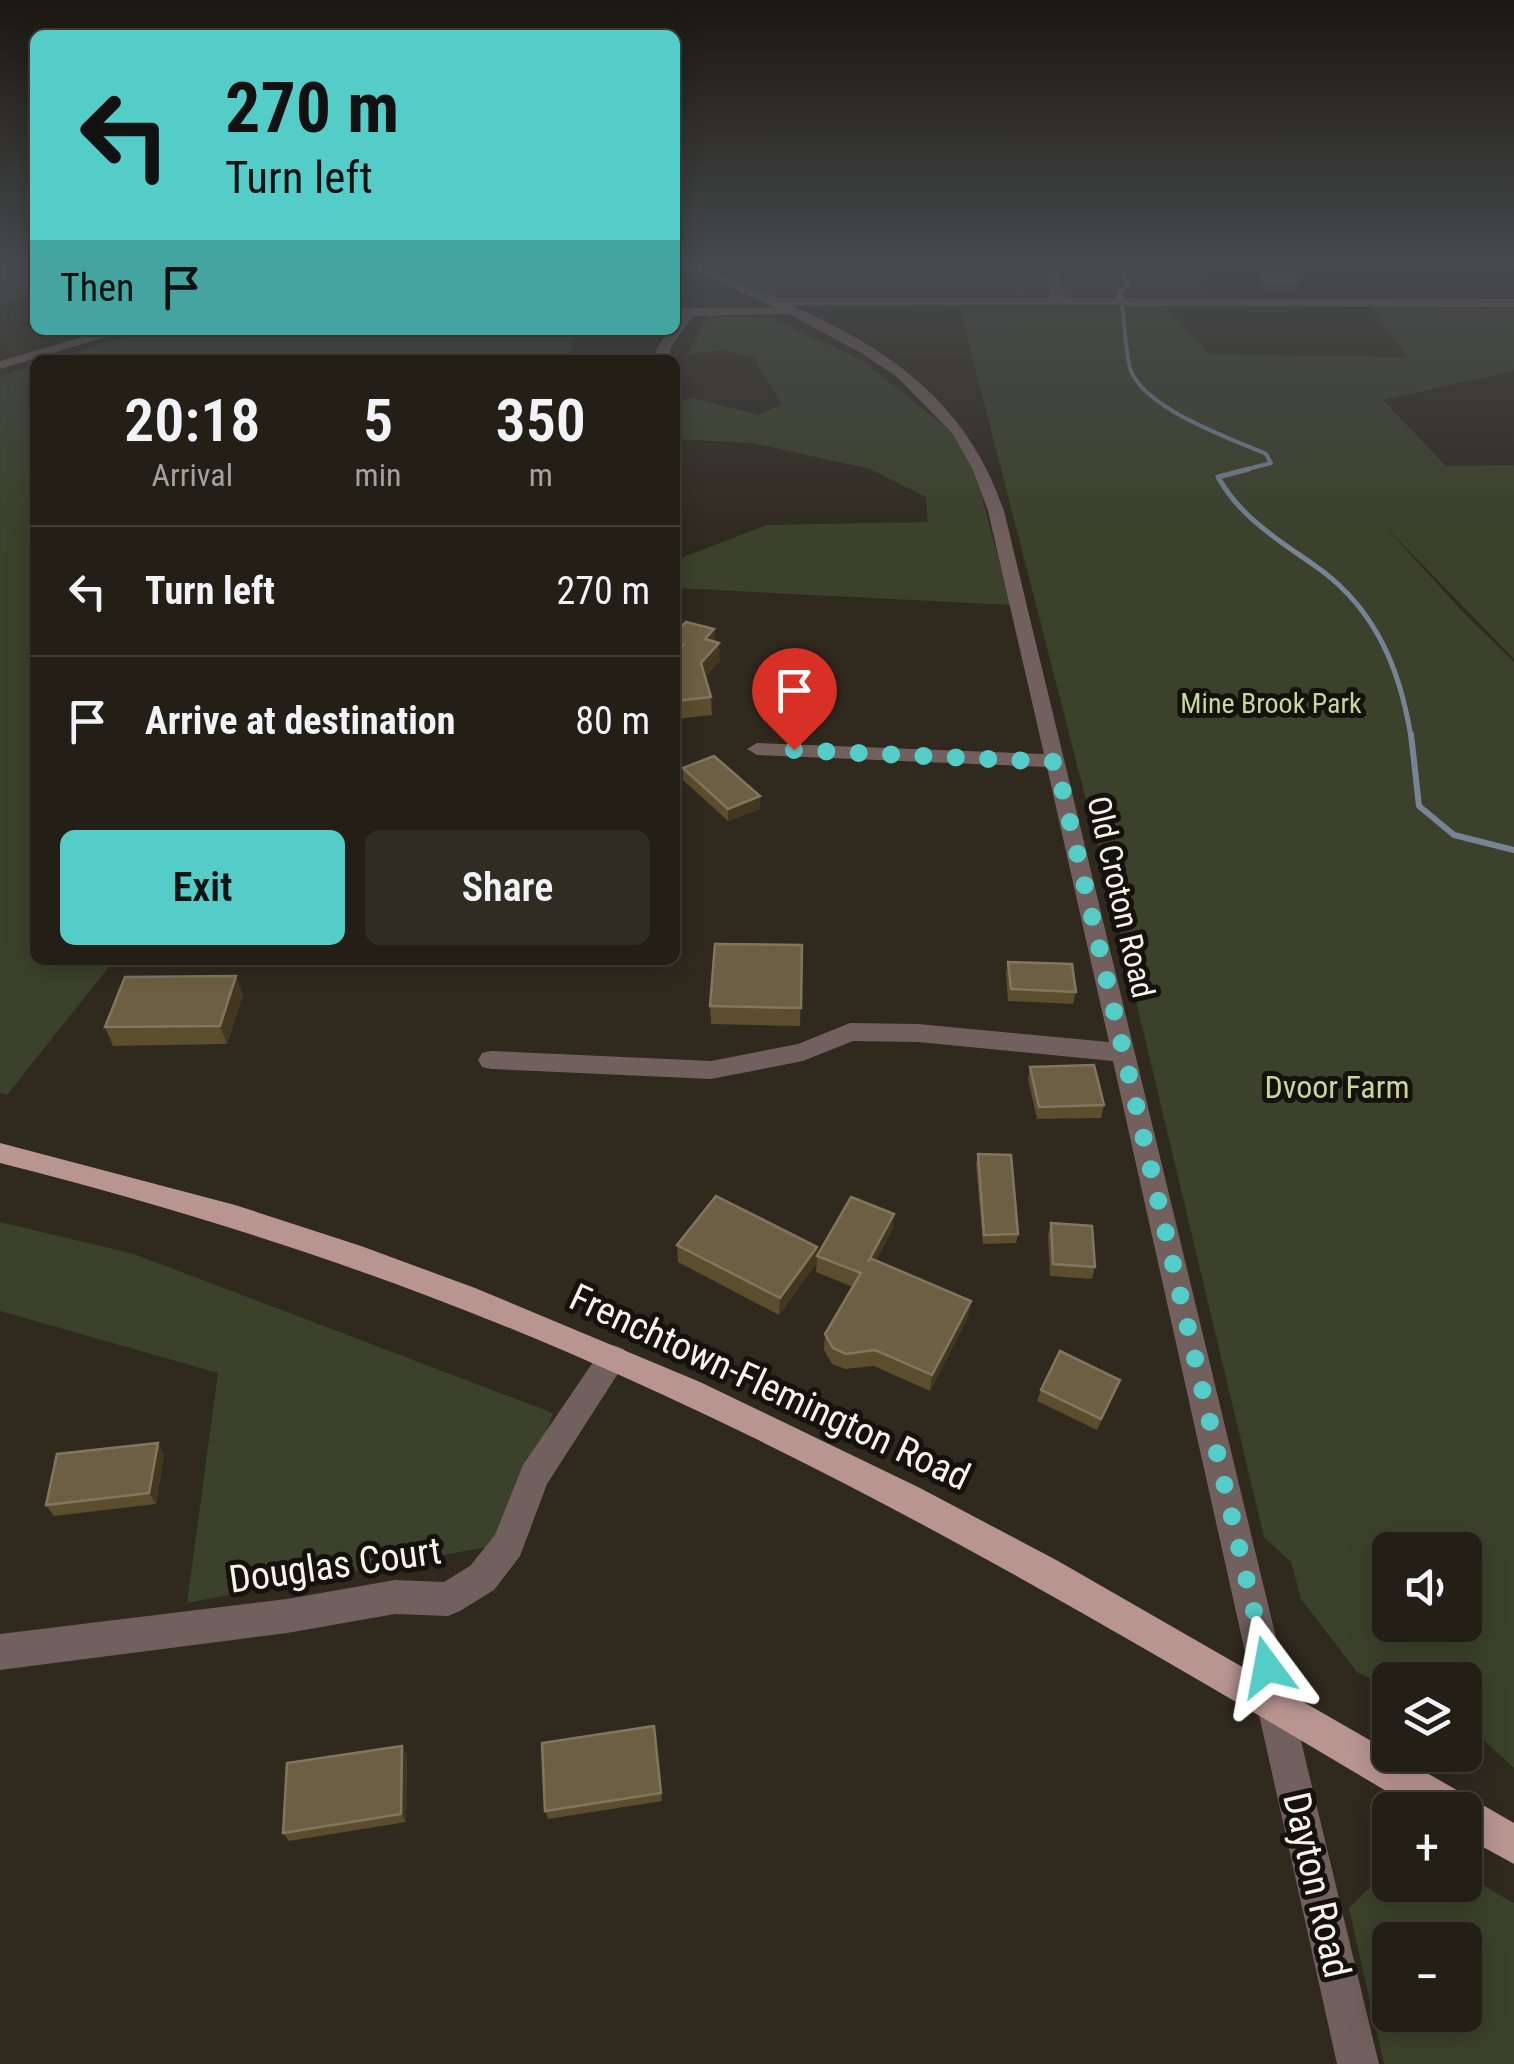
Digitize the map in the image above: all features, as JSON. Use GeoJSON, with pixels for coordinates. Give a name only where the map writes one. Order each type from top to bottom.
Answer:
{"type":"FeatureCollection","features":[{"type":"Feature","properties":{"kind":"main road","name":"Frenchtown-Flemington Road"},"geometry":{"type":"LineString","coordinates":[[0,1153],[98,1176],[238,1218],[486,1304],[614,1358],[908,1498],[1423,1792]]}},
{"type":"Feature","properties":{"kind":"main road"},"geometry":{"type":"LineString","coordinates":[[1482,1826],[1514,1845]]}},
{"type":"Feature","properties":{"kind":"street","name":"Old Croton Road"},"geometry":{"type":"LineString","coordinates":[[872,358],[898,373],[939,410],[971,452],[992,500],[1276,1706]]}},
{"type":"Feature","properties":{"kind":"street"},"geometry":{"type":"LineString","coordinates":[[757,749],[1056,762]]}},
{"type":"Feature","properties":{"kind":"street"},"geometry":{"type":"LineString","coordinates":[[492,1060],[711,1070],[802,1052],[850,1032],[918,1033],[1124,1053]]}},
{"type":"Feature","properties":{"kind":"street","name":"Douglas Court"},"geometry":{"type":"LineString","coordinates":[[0,1652],[287,1616],[395,1596],[448,1599],[482,1578],[508,1545],[534,1476],[614,1358]]}},
{"type":"Feature","properties":{"kind":"street","name":"Dayton Road"},"geometry":{"type":"LineString","coordinates":[[1276,1706],[1358,2064]]}},
{"type":"Feature","properties":{"kind":"green space"},"geometry":{"type":"Polygon","coordinates":[[[754,358],[857,358],[968,445],[1011,605],[680,588],[680,558],[767,525],[928,522],[926,497],[870,469],[753,443],[680,439],[680,401],[692,398],[759,415],[782,404],[754,358]]]}},
{"type":"Feature","properties":{"kind":"green space"},"geometry":{"type":"Polygon","coordinates":[[[973,358],[1514,358],[1514,371],[1383,400],[1446,466],[1514,465],[1514,659],[1382,523],[1514,662],[1514,1768],[1482,1739],[1482,1662],[1372,1662],[1372,1679],[1357,1672],[1301,1599],[1291,1562],[1264,1537],[1114,909],[973,358]]]}},
{"type":"Feature","properties":{"kind":"green space"},"geometry":{"type":"Polygon","coordinates":[[[30,367],[30,965],[110,965],[7,1095],[0,1093],[0,376],[30,367]]]}},
{"type":"Feature","properties":{"kind":"green space"},"geometry":{"type":"Polygon","coordinates":[[[0,1222],[134,1254],[553,1413],[508,1543],[187,1603],[218,1373],[0,1311],[0,1222]]]}},
{"type":"Feature","properties":{"kind":"green space"},"geometry":{"type":"Polygon","coordinates":[[[1372,1885],[1372,1902],[1482,1902],[1482,1885],[1514,1903],[1514,2064],[1384,2064],[1377,2032],[1482,2032],[1482,1922],[1372,1922],[1372,2011],[1349,1908],[1372,1885]]]}},
{"type":"Feature","properties":{"kind":"building"},"geometry":{"type":"Polygon","coordinates":[[[686,622],[714,629],[705,639],[719,643],[701,663],[711,697],[680,700],[680,628],[686,622]]]}},
{"type":"Feature","properties":{"kind":"building"},"geometry":{"type":"Polygon","coordinates":[[[714,756],[760,796],[728,809],[683,768],[714,756]]]}},
{"type":"Feature","properties":{"kind":"building"},"geometry":{"type":"Polygon","coordinates":[[[715,944],[802,945],[801,1008],[710,1006],[715,944]]]}},
{"type":"Feature","properties":{"kind":"building"},"geometry":{"type":"Polygon","coordinates":[[[1008,962],[1072,964],[1076,992],[1011,989],[1008,962]]]}},
{"type":"Feature","properties":{"kind":"building"},"geometry":{"type":"Polygon","coordinates":[[[236,976],[220,1026],[105,1027],[125,977],[236,976]]]}},
{"type":"Feature","properties":{"kind":"building"},"geometry":{"type":"Polygon","coordinates":[[[1094,1065],[1104,1105],[1039,1107],[1030,1067],[1094,1065]]]}},
{"type":"Feature","properties":{"kind":"building"},"geometry":{"type":"Polygon","coordinates":[[[978,1154],[1011,1155],[1018,1234],[984,1235],[978,1154]]]}},
{"type":"Feature","properties":{"kind":"building"},"geometry":{"type":"Polygon","coordinates":[[[716,1196],[817,1247],[780,1298],[677,1245],[716,1196]]]}},
{"type":"Feature","properties":{"kind":"building"},"geometry":{"type":"Polygon","coordinates":[[[851,1197],[894,1214],[870,1258],[971,1301],[932,1375],[875,1350],[846,1354],[833,1348],[825,1334],[861,1273],[817,1256],[851,1197]]]}},
{"type":"Feature","properties":{"kind":"building"},"geometry":{"type":"Polygon","coordinates":[[[1051,1223],[1092,1226],[1095,1267],[1053,1264],[1051,1223]]]}},
{"type":"Feature","properties":{"kind":"building"},"geometry":{"type":"Polygon","coordinates":[[[1060,1351],[1120,1380],[1101,1419],[1041,1390],[1060,1351]]]}},
{"type":"Feature","properties":{"kind":"building"},"geometry":{"type":"Polygon","coordinates":[[[158,1443],[149,1493],[46,1505],[57,1454],[158,1443]]]}},
{"type":"Feature","properties":{"kind":"building"},"geometry":{"type":"Polygon","coordinates":[[[654,1726],[661,1793],[545,1811],[542,1743],[654,1726]]]}},
{"type":"Feature","properties":{"kind":"building"},"geometry":{"type":"Polygon","coordinates":[[[402,1746],[401,1814],[283,1833],[287,1763],[402,1746]]]}},
{"type":"Feature","properties":{"kind":"waterway"},"geometry":{"type":"LineString","coordinates":[[1128,358],[1138,383],[1151,396],[1189,420],[1266,454],[1271,463],[1240,471]]}},
{"type":"Feature","properties":{"kind":"waterway"},"geometry":{"type":"LineString","coordinates":[[1249,469],[1218,477],[1251,518],[1321,570],[1357,604],[1392,666],[1411,737]]}},
{"type":"Feature","properties":{"kind":"waterway"},"geometry":{"type":"LineString","coordinates":[[1411,734],[1419,806],[1454,835],[1514,850]]}},
{"type":"Feature","properties":{"kind":"route"},"geometry":{"type":"LineString","coordinates":[[794,750],[1056,762],[1267,1667]]}},
{"type":"Feature","properties":{"kind":"park label","name":"Mine Brook Park"},"geometry":{"type":"Point","coordinates":[1271,703]}},
{"type":"Feature","properties":{"kind":"park label","name":"Dvoor Farm"},"geometry":{"type":"Point","coordinates":[1337,1087]}}]}
